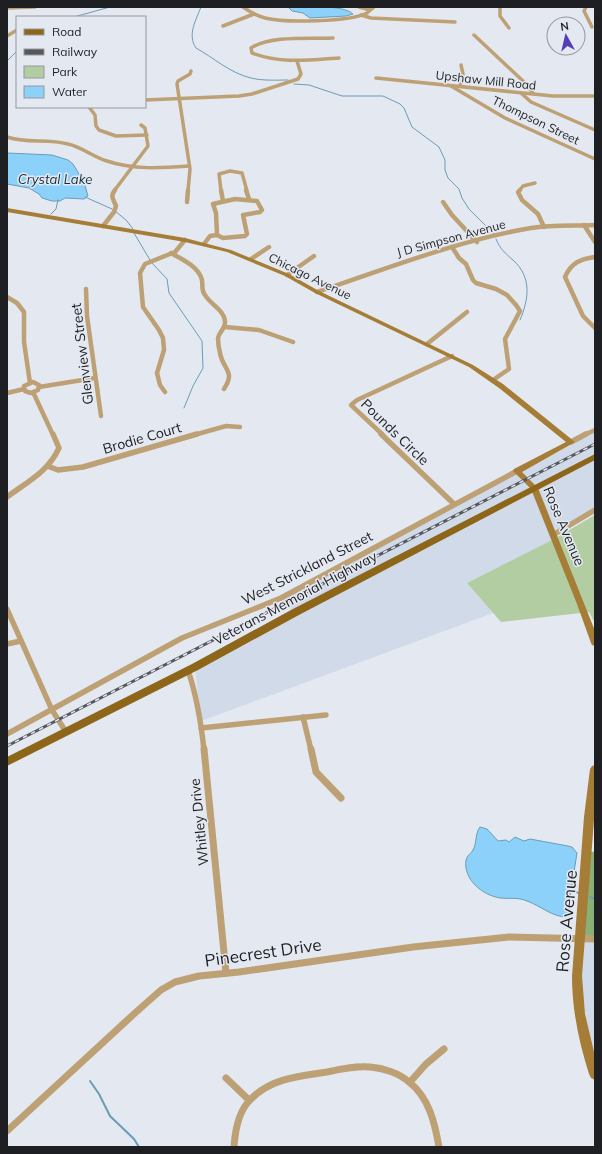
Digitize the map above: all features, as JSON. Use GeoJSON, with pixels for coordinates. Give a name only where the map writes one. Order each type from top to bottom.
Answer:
{"type":"FeatureCollection","features":[{"type":"Feature","properties":{"kind":"main road","name":"Veterans Memorial Highway"},"geometry":{"type":"LineString","coordinates":[[7,762],[188,670],[300,610],[595,457]]}},
{"type":"Feature","properties":{"kind":"street"},"geometry":{"type":"LineString","coordinates":[[7,8],[35,7]]}},
{"type":"Feature","properties":{"kind":"street"},"geometry":{"type":"LineString","coordinates":[[243,7],[247,11],[272,20],[286,21],[343,18],[360,14],[374,7]]}},
{"type":"Feature","properties":{"kind":"street"},"geometry":{"type":"LineString","coordinates":[[359,7],[370,10]]}},
{"type":"Feature","properties":{"kind":"street"},"geometry":{"type":"LineString","coordinates":[[500,7],[500,16],[509,28]]}},
{"type":"Feature","properties":{"kind":"street"},"geometry":{"type":"LineString","coordinates":[[586,7],[584,11],[592,27]]}},
{"type":"Feature","properties":{"kind":"street"},"geometry":{"type":"LineString","coordinates":[[223,26],[254,14]]}},
{"type":"Feature","properties":{"kind":"street"},"geometry":{"type":"LineString","coordinates":[[360,14],[371,18],[455,22]]}},
{"type":"Feature","properties":{"kind":"street"},"geometry":{"type":"LineString","coordinates":[[7,36],[16,31]]}},
{"type":"Feature","properties":{"kind":"street"},"geometry":{"type":"LineString","coordinates":[[474,35],[523,81],[533,93]]}},
{"type":"Feature","properties":{"kind":"street"},"geometry":{"type":"LineString","coordinates":[[333,38],[266,42],[253,45],[250,48],[252,52],[274,60],[297,61],[339,58]]}},
{"type":"Feature","properties":{"kind":"street"},"geometry":{"type":"LineString","coordinates":[[146,100],[239,96],[252,94],[293,82],[298,79],[301,74],[297,61]]}},
{"type":"Feature","properties":{"kind":"street"},"geometry":{"type":"LineString","coordinates":[[460,86],[463,74],[461,65]]}},
{"type":"Feature","properties":{"kind":"street"},"geometry":{"type":"LineString","coordinates":[[187,202],[189,166],[178,81],[190,74],[191,71]]}},
{"type":"Feature","properties":{"kind":"street","name":"Upshaw Mill Road"},"geometry":{"type":"LineString","coordinates":[[376,78],[567,97],[595,96]]}},
{"type":"Feature","properties":{"kind":"street","name":"Thompson Street"},"geometry":{"type":"LineString","coordinates":[[449,85],[505,118],[595,158]]}},
{"type":"Feature","properties":{"kind":"street"},"geometry":{"type":"LineString","coordinates":[[521,93],[531,102],[595,130]]}},
{"type":"Feature","properties":{"kind":"street"},"geometry":{"type":"LineString","coordinates":[[90,108],[95,115],[96,126],[103,132],[116,136],[147,135]]}},
{"type":"Feature","properties":{"kind":"street"},"geometry":{"type":"LineString","coordinates":[[103,226],[114,212],[116,206],[112,198],[112,194],[148,146],[145,128],[141,125]]}},
{"type":"Feature","properties":{"kind":"street"},"geometry":{"type":"LineString","coordinates":[[7,137],[11,140],[18,141],[66,143],[74,145],[106,161],[133,166],[151,168],[189,166]]}},
{"type":"Feature","properties":{"kind":"street"},"geometry":{"type":"LineString","coordinates":[[223,201],[219,174],[222,172],[237,171],[242,173],[249,199]]}},
{"type":"Feature","properties":{"kind":"street"},"geometry":{"type":"LineString","coordinates":[[535,184],[523,186],[518,192],[522,200],[538,214],[544,227]]}},
{"type":"Feature","properties":{"kind":"street"},"geometry":{"type":"LineString","coordinates":[[204,244],[210,236],[217,235],[224,238],[241,237],[247,234],[243,215],[256,213],[262,210],[260,203],[256,200],[249,199],[223,201],[213,204],[216,213],[217,235]]}},
{"type":"Feature","properties":{"kind":"street"},"geometry":{"type":"LineString","coordinates":[[443,202],[452,215],[477,242]]}},
{"type":"Feature","properties":{"kind":"street","name":"Chicago Avenue"},"geometry":{"type":"LineString","coordinates":[[7,210],[185,240],[229,251],[251,259],[287,275],[317,292],[472,366],[493,380],[571,442]]}},
{"type":"Feature","properties":{"kind":"street"},"geometry":{"type":"LineString","coordinates":[[584,225],[595,242]]}},
{"type":"Feature","properties":{"kind":"street","name":"J D Simpson Avenue"},"geometry":{"type":"LineString","coordinates":[[317,292],[396,264],[452,247],[477,242],[516,231],[544,227],[595,225]]}},
{"type":"Feature","properties":{"kind":"street"},"geometry":{"type":"LineString","coordinates":[[165,392],[158,385],[157,370],[165,345],[162,334],[157,325],[146,313],[142,304],[140,273],[144,266],[152,261],[175,252],[185,240]]}},
{"type":"Feature","properties":{"kind":"street"},"geometry":{"type":"LineString","coordinates":[[251,259],[269,247]]}},
{"type":"Feature","properties":{"kind":"street"},"geometry":{"type":"LineString","coordinates":[[452,247],[459,258],[466,264],[473,280],[476,283],[504,292],[515,302],[520,311],[507,334],[505,343],[509,369],[493,380]]}},
{"type":"Feature","properties":{"kind":"street"},"geometry":{"type":"LineString","coordinates":[[171,253],[197,270],[202,280],[204,295],[222,314],[225,321],[225,327],[218,337],[222,358],[230,372],[231,379],[224,389]]}},
{"type":"Feature","properties":{"kind":"street"},"geometry":{"type":"LineString","coordinates":[[287,275],[314,256]]}},
{"type":"Feature","properties":{"kind":"street"},"geometry":{"type":"LineString","coordinates":[[595,257],[580,260],[569,267],[565,277],[583,316],[595,328]]}},
{"type":"Feature","properties":{"kind":"street","name":"Glenview Street"},"geometry":{"type":"LineString","coordinates":[[86,289],[87,316],[101,416]]}},
{"type":"Feature","properties":{"kind":"street"},"geometry":{"type":"LineString","coordinates":[[7,297],[20,304],[24,312],[24,342],[30,383]]}},
{"type":"Feature","properties":{"kind":"street"},"geometry":{"type":"LineString","coordinates":[[427,344],[467,312]]}},
{"type":"Feature","properties":{"kind":"street"},"geometry":{"type":"LineString","coordinates":[[225,327],[260,330],[293,342]]}},
{"type":"Feature","properties":{"kind":"street","name":"Pounds Circle"},"geometry":{"type":"LineString","coordinates":[[452,356],[357,400],[350,405],[454,504]]}},
{"type":"Feature","properties":{"kind":"street"},"geometry":{"type":"LineString","coordinates":[[24,389],[26,392],[33,392],[38,390],[40,387],[95,378]]}},
{"type":"Feature","properties":{"kind":"street"},"geometry":{"type":"LineString","coordinates":[[7,393],[24,389],[24,386],[30,383],[37,383],[40,387]]}},
{"type":"Feature","properties":{"kind":"street"},"geometry":{"type":"LineString","coordinates":[[7,497],[50,467],[56,458],[59,448],[33,392]]}},
{"type":"Feature","properties":{"kind":"street","name":"Brodie Court"},"geometry":{"type":"LineString","coordinates":[[50,467],[58,470],[83,467],[226,426],[240,427]]}},
{"type":"Feature","properties":{"kind":"street","name":"West Strickland Street"},"geometry":{"type":"LineString","coordinates":[[7,734],[194,632],[260,609],[595,430]]}},
{"type":"Feature","properties":{"kind":"street","name":"Rose Avenue"},"geometry":{"type":"LineString","coordinates":[[517,471],[534,488],[595,643]]}},
{"type":"Feature","properties":{"kind":"street"},"geometry":{"type":"LineString","coordinates":[[553,535],[595,510]]}},
{"type":"Feature","properties":{"kind":"street"},"geometry":{"type":"LineString","coordinates":[[7,609],[52,710],[66,732]]}},
{"type":"Feature","properties":{"kind":"street"},"geometry":{"type":"LineString","coordinates":[[7,644],[21,641]]}},
{"type":"Feature","properties":{"kind":"street","name":"Whitley Drive"},"geometry":{"type":"LineString","coordinates":[[188,670],[196,695],[201,728],[226,973]]}},
{"type":"Feature","properties":{"kind":"street"},"geometry":{"type":"LineString","coordinates":[[201,728],[326,715]]}},
{"type":"Feature","properties":{"kind":"street"},"geometry":{"type":"LineString","coordinates":[[303,717],[316,772],[341,798]]}},
{"type":"Feature","properties":{"kind":"street","name":"Rose Avenue"},"geometry":{"type":"LineString","coordinates":[[595,769],[589,817],[577,976],[577,998],[586,1044],[595,1074]]}},
{"type":"Feature","properties":{"kind":"street","name":"Pinecrest Drive"},"geometry":{"type":"LineString","coordinates":[[7,1130],[161,990],[181,980],[199,976],[413,947],[509,937],[595,939]]}},
{"type":"Feature","properties":{"kind":"street"},"geometry":{"type":"LineString","coordinates":[[410,1082],[425,1062],[433,1055],[444,1050]]}},
{"type":"Feature","properties":{"kind":"street"},"geometry":{"type":"LineString","coordinates":[[234,1147],[234,1138],[239,1120],[249,1100],[266,1087],[285,1078],[359,1067],[376,1067],[395,1073],[410,1082],[422,1096],[430,1110],[439,1147]]}},
{"type":"Feature","properties":{"kind":"street"},"geometry":{"type":"LineString","coordinates":[[226,1078],[249,1100]]}},
{"type":"Feature","properties":{"kind":"shaded area"},"geometry":{"type":"Polygon","coordinates":[[[595,430],[595,512],[554,535],[552,540],[467,583],[493,613],[201,721],[195,667],[294,613],[281,598],[595,430]]]}},
{"type":"Feature","properties":{"kind":"shaded area"},"geometry":{"type":"Polygon","coordinates":[[[577,934],[595,936],[595,1059],[579,996],[577,934]]]}},
{"type":"Feature","properties":{"kind":"green space"},"geometry":{"type":"Polygon","coordinates":[[[595,515],[595,623],[589,612],[501,622],[467,583],[552,540],[595,515]]]}},
{"type":"Feature","properties":{"kind":"green space"},"geometry":{"type":"Polygon","coordinates":[[[587,851],[595,852],[595,939],[580,939],[587,851]]]}},
{"type":"Feature","properties":{"kind":"water"},"geometry":{"type":"Polygon","coordinates":[[[288,7],[332,7],[348,11],[353,14],[346,16],[310,18],[303,13],[292,11],[288,7]]]}},
{"type":"Feature","properties":{"kind":"water","name":"Crystal Lake"},"geometry":{"type":"Polygon","coordinates":[[[7,153],[52,155],[68,160],[73,164],[84,182],[88,196],[84,199],[65,198],[60,201],[52,201],[42,198],[39,194],[29,188],[7,184],[7,153]]]}},
{"type":"Feature","properties":{"kind":"water"},"geometry":{"type":"Polygon","coordinates":[[[480,827],[487,829],[498,841],[506,840],[509,842],[515,837],[524,841],[530,839],[572,847],[577,853],[570,897],[570,914],[567,917],[556,915],[524,900],[493,896],[475,885],[468,874],[466,860],[474,847],[477,832],[480,827]]]}},
{"type":"Feature","properties":{"kind":"waterway"},"geometry":{"type":"LineString","coordinates":[[78,16],[110,7]]}},
{"type":"Feature","properties":{"kind":"waterway"},"geometry":{"type":"LineString","coordinates":[[201,7],[192,33],[193,43],[196,48],[243,76],[260,80],[288,80]]}},
{"type":"Feature","properties":{"kind":"waterway"},"geometry":{"type":"LineString","coordinates":[[7,61],[16,52]]}},
{"type":"Feature","properties":{"kind":"waterway"},"geometry":{"type":"LineString","coordinates":[[294,84],[309,85],[342,96],[383,96],[400,104],[404,108],[412,127],[439,147],[445,160],[445,170],[448,178],[459,189],[462,198],[469,209],[494,234]]}},
{"type":"Feature","properties":{"kind":"waterway"},"geometry":{"type":"LineString","coordinates":[[85,197],[112,209]]}},
{"type":"Feature","properties":{"kind":"waterway"},"geometry":{"type":"LineString","coordinates":[[51,214],[56,209],[58,200]]}},
{"type":"Feature","properties":{"kind":"waterway"},"geometry":{"type":"LineString","coordinates":[[115,211],[126,220],[133,229]]}},
{"type":"Feature","properties":{"kind":"waterway"},"geometry":{"type":"LineString","coordinates":[[134,233],[150,260]]}},
{"type":"Feature","properties":{"kind":"waterway"},"geometry":{"type":"LineString","coordinates":[[496,239],[503,251],[519,267],[526,281],[527,296],[520,320]]}},
{"type":"Feature","properties":{"kind":"waterway"},"geometry":{"type":"LineString","coordinates":[[152,263],[167,279],[169,293],[202,341],[203,368],[193,386],[184,408]]}},
{"type":"Feature","properties":{"kind":"waterway"},"geometry":{"type":"LineString","coordinates":[[573,890],[578,893]]}},
{"type":"Feature","properties":{"kind":"waterway"},"geometry":{"type":"LineString","coordinates":[[590,897],[595,899]]}},
{"type":"Feature","properties":{"kind":"waterway"},"geometry":{"type":"LineString","coordinates":[[90,1081],[99,1094],[110,1116],[134,1139],[139,1147]]}},
{"type":"Feature","properties":{"kind":"railway"},"geometry":{"type":"LineString","coordinates":[[7,746],[595,444]]}}]}
